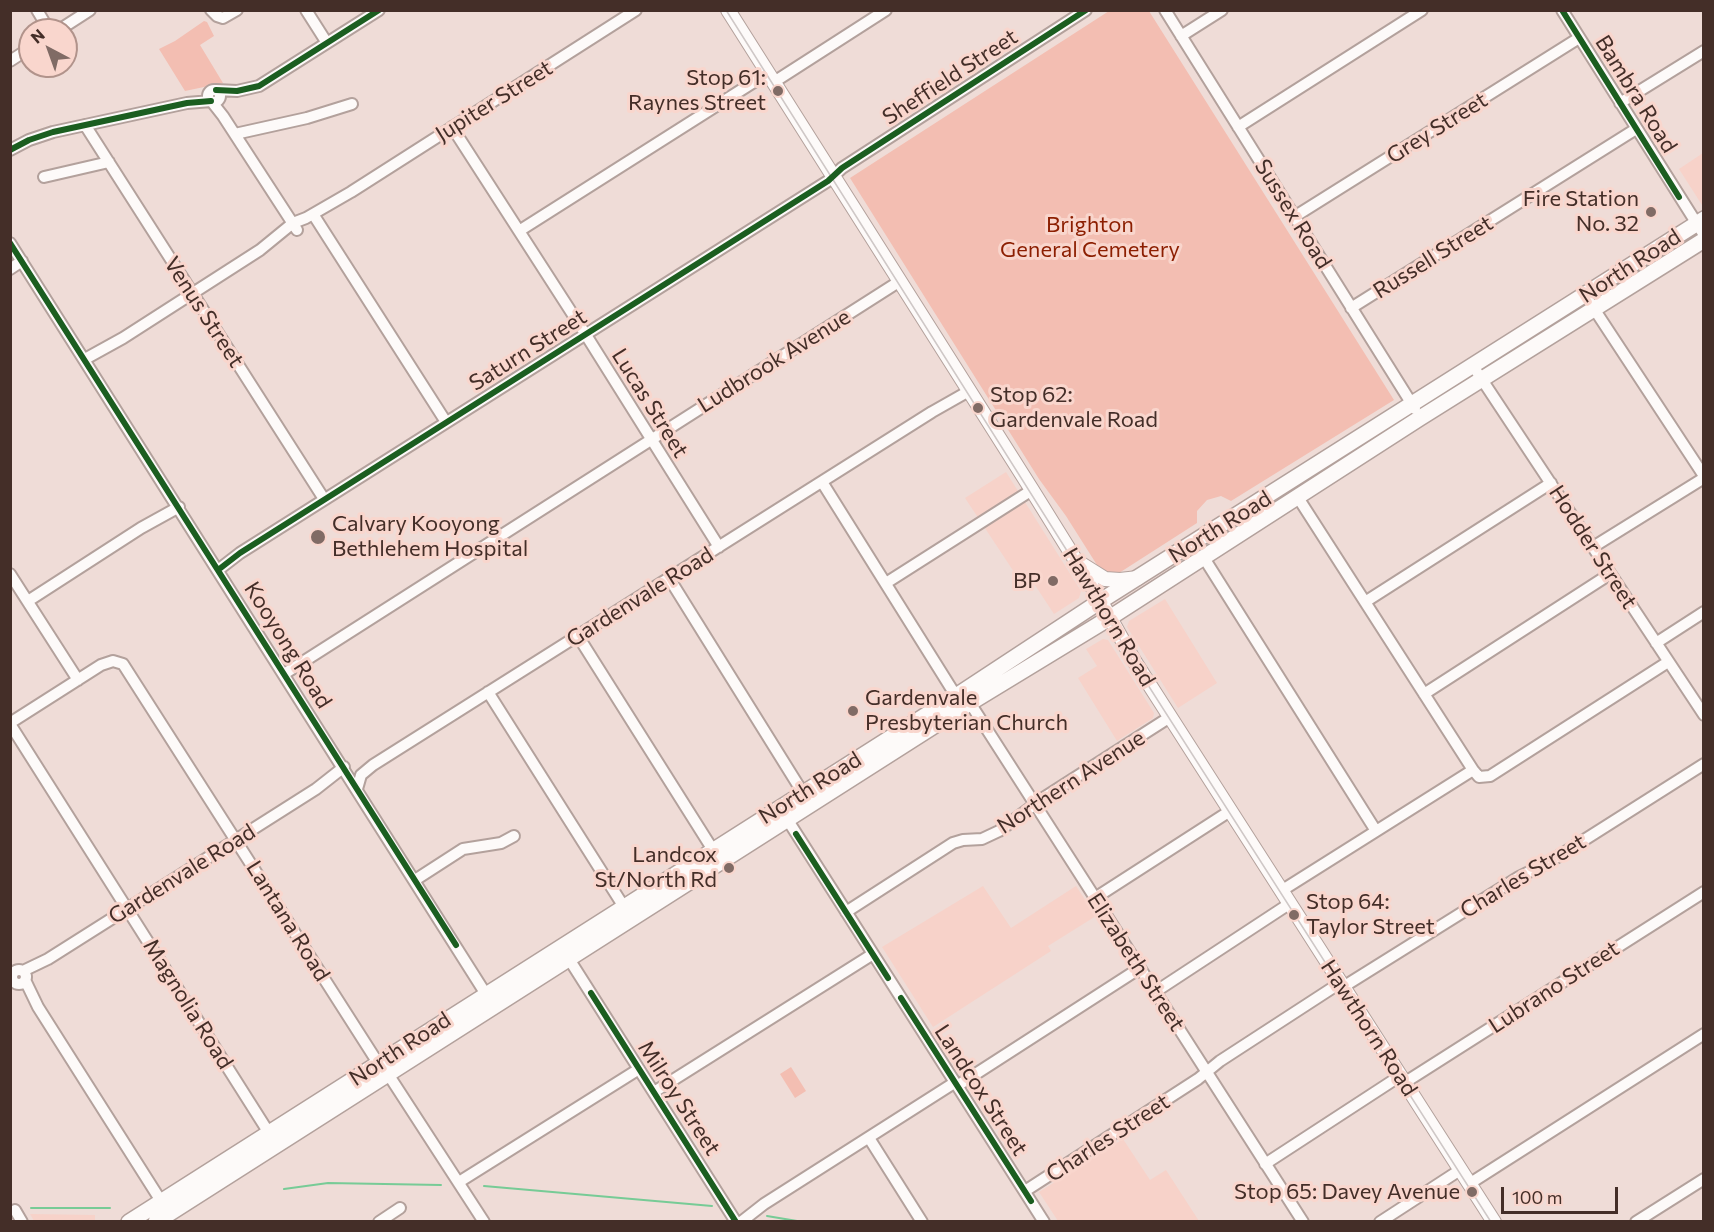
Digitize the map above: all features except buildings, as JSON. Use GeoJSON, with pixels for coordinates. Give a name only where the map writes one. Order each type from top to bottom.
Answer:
{"type":"FeatureCollection","features":[{"type":"Feature","properties":{"kind":"highway","name":"North Road"},"geometry":{"type":"LineString","coordinates":[[129,1221],[161,1201],[226,1169],[490,1000],[624,907],[673,884],[787,819],[963,700],[1057,630],[1636,262],[1702,229]]}},
{"type":"Feature","properties":{"kind":"highway","name":"North Road"},"geometry":{"type":"LineString","coordinates":[[490,1000],[569,959],[673,884],[713,850],[803,793],[963,700],[1067,644],[1204,558],[1297,496],[1645,276],[1702,229]]}},
{"type":"Feature","properties":{"kind":"highway"},"geometry":{"type":"LineString","coordinates":[[1636,262],[1645,276]]}},
{"type":"Feature","properties":{"kind":"highway"},"geometry":{"type":"LineString","coordinates":[[1057,630],[1067,644]]}},
{"type":"Feature","properties":{"kind":"highway","name":"North Road"},"geometry":{"type":"LineString","coordinates":[[156,1221],[226,1169],[269,1133],[383,1069]]}},
{"type":"Feature","properties":{"kind":"main road","name":"Hawthorn Road"},"geometry":{"type":"LineString","coordinates":[[728,10],[1032,490],[1170,717],[1494,1221]]}},
{"type":"Feature","properties":{"kind":"main road"},"geometry":{"type":"LineString","coordinates":[[1076,561],[1105,579],[1138,578]]}},
{"type":"Feature","properties":{"kind":"street"},"geometry":{"type":"LineString","coordinates":[[215,14],[225,17],[237,10]]}},
{"type":"Feature","properties":{"kind":"street"},"geometry":{"type":"LineString","coordinates":[[306,10],[327,43]]}},
{"type":"Feature","properties":{"kind":"street"},"geometry":{"type":"LineString","coordinates":[[10,150],[41,135],[259,86],[379,10]]}},
{"type":"Feature","properties":{"kind":"street","name":"Jupiter Street"},"geometry":{"type":"LineString","coordinates":[[87,362],[636,10]]}},
{"type":"Feature","properties":{"kind":"street"},"geometry":{"type":"LineString","coordinates":[[519,231],[771,77],[886,10]]}},
{"type":"Feature","properties":{"kind":"street","name":"Sheffield Street"},"geometry":{"type":"LineString","coordinates":[[834,175],[1086,10]]}},
{"type":"Feature","properties":{"kind":"street","name":"Sussex Road"},"geometry":{"type":"LineString","coordinates":[[1165,10],[1420,418]]}},
{"type":"Feature","properties":{"kind":"street"},"geometry":{"type":"LineString","coordinates":[[1181,36],[1221,10]]}},
{"type":"Feature","properties":{"kind":"street"},"geometry":{"type":"LineString","coordinates":[[1238,127],[1422,10]]}},
{"type":"Feature","properties":{"kind":"street","name":"Bambra Road"},"geometry":{"type":"LineString","coordinates":[[1562,10],[1702,229]]}},
{"type":"Feature","properties":{"kind":"street","name":"Grey Street"},"geometry":{"type":"LineString","coordinates":[[1294,217],[1579,38]]}},
{"type":"Feature","properties":{"kind":"street"},"geometry":{"type":"LineString","coordinates":[[1620,103],[1704,51]]}},
{"type":"Feature","properties":{"kind":"street"},"geometry":{"type":"LineString","coordinates":[[215,97],[223,116],[295,227]]}},
{"type":"Feature","properties":{"kind":"street"},"geometry":{"type":"LineString","coordinates":[[235,134],[307,118],[352,104]]}},
{"type":"Feature","properties":{"kind":"street","name":"Venus Street"},"geometry":{"type":"LineString","coordinates":[[85,125],[324,499]]}},
{"type":"Feature","properties":{"kind":"street","name":"Lucas Street"},"geometry":{"type":"LineString","coordinates":[[452,127],[719,547]]}},
{"type":"Feature","properties":{"kind":"street","name":"Russell Street"},"geometry":{"type":"LineString","coordinates":[[1351,308],[1636,129]]}},
{"type":"Feature","properties":{"kind":"street"},"geometry":{"type":"LineString","coordinates":[[44,177],[109,162]]}},
{"type":"Feature","properties":{"kind":"street","name":"Saturn Street"},"geometry":{"type":"LineString","coordinates":[[217,567],[586,335],[834,175]]}},
{"type":"Feature","properties":{"kind":"street"},"geometry":{"type":"LineString","coordinates":[[315,217],[446,422]]}},
{"type":"Feature","properties":{"kind":"street","name":"Kooyong Road"},"geometry":{"type":"LineString","coordinates":[[10,243],[17,260],[87,362],[490,1000]]}},
{"type":"Feature","properties":{"kind":"street"},"geometry":{"type":"LineString","coordinates":[[10,269],[17,260]]}},
{"type":"Feature","properties":{"kind":"street","name":"Ludbrook Avenue"},"geometry":{"type":"LineString","coordinates":[[284,674],[900,281]]}},
{"type":"Feature","properties":{"kind":"street"},"geometry":{"type":"LineString","coordinates":[[1585,295],[1704,477],[1593,548]]}},
{"type":"Feature","properties":{"kind":"street","name":"Hodder Street"},"geometry":{"type":"LineString","coordinates":[[1473,366],[1704,715]]}},
{"type":"Feature","properties":{"kind":"street","name":"Gardenvale Road"},"geometry":{"type":"LineString","coordinates":[[357,789],[361,775],[373,765],[967,388]]}},
{"type":"Feature","properties":{"kind":"street","name":"Elizabeth Street"},"geometry":{"type":"LineString","coordinates":[[822,482],[963,700],[1035,805],[1303,1221]]}},
{"type":"Feature","properties":{"kind":"street"},"geometry":{"type":"LineString","coordinates":[[1365,602],[1551,483]]}},
{"type":"Feature","properties":{"kind":"street"},"geometry":{"type":"LineString","coordinates":[[886,583],[1032,490]]}},
{"type":"Feature","properties":{"kind":"street"},"geometry":{"type":"LineString","coordinates":[[1297,496],[1479,777],[1490,776],[1668,662]]}},
{"type":"Feature","properties":{"kind":"street"},"geometry":{"type":"LineString","coordinates":[[28,601],[177,505]]}},
{"type":"Feature","properties":{"kind":"street"},"geometry":{"type":"LineString","coordinates":[[1204,558],[1376,831]]}},
{"type":"Feature","properties":{"kind":"street"},"geometry":{"type":"LineString","coordinates":[[10,574],[78,680],[10,724]]}},
{"type":"Feature","properties":{"kind":"street"},"geometry":{"type":"LineString","coordinates":[[1424,693],[1610,574]]}},
{"type":"Feature","properties":{"kind":"street"},"geometry":{"type":"LineString","coordinates":[[669,578],[803,793]]}},
{"type":"Feature","properties":{"kind":"street"},"geometry":{"type":"LineString","coordinates":[[1656,643],[1704,612]]}},
{"type":"Feature","properties":{"kind":"street"},"geometry":{"type":"LineString","coordinates":[[578,636],[713,850]]}},
{"type":"Feature","properties":{"kind":"street","name":"Lantana Road"},"geometry":{"type":"LineString","coordinates":[[78,680],[108,662],[123,664],[129,671],[383,1069],[484,1221]]}},
{"type":"Feature","properties":{"kind":"street"},"geometry":{"type":"LineString","coordinates":[[488,692],[624,907]]}},
{"type":"Feature","properties":{"kind":"street","name":"Northern Avenue"},"geometry":{"type":"LineString","coordinates":[[846,912],[953,843],[987,837],[1170,717]]}},
{"type":"Feature","properties":{"kind":"street","name":"Magnolia Road"},"geometry":{"type":"LineString","coordinates":[[10,724],[269,1133]]}},
{"type":"Feature","properties":{"kind":"street","name":"Charles Street"},"geometry":{"type":"LineString","coordinates":[[1025,1191],[1341,985],[1519,877],[1551,861],[1704,764]]}},
{"type":"Feature","properties":{"kind":"street","name":"Gardenvale Road"},"geometry":{"type":"LineString","coordinates":[[16,977],[128,909],[345,770]]}},
{"type":"Feature","properties":{"kind":"street"},"geometry":{"type":"LineString","coordinates":[[1281,891],[1473,770]]}},
{"type":"Feature","properties":{"kind":"street"},"geometry":{"type":"LineString","coordinates":[[1095,898],[1230,811]]}},
{"type":"Feature","properties":{"kind":"street","name":"Landcox Street"},"geometry":{"type":"LineString","coordinates":[[787,819],[1044,1221]]}},
{"type":"Feature","properties":{"kind":"street"},"geometry":{"type":"LineString","coordinates":[[415,880],[463,849],[501,843],[513,836]]}},
{"type":"Feature","properties":{"kind":"street","name":"Lubrano Street"},"geometry":{"type":"LineString","coordinates":[[1265,1164],[1704,892]]}},
{"type":"Feature","properties":{"kind":"street"},"geometry":{"type":"LineString","coordinates":[[1155,992],[1289,904]]}},
{"type":"Feature","properties":{"kind":"street"},"geometry":{"type":"LineString","coordinates":[[654,1092],[873,954]]}},
{"type":"Feature","properties":{"kind":"street","name":"Milroy Street"},"geometry":{"type":"LineString","coordinates":[[569,959],[737,1220]]}},
{"type":"Feature","properties":{"kind":"street"},"geometry":{"type":"LineString","coordinates":[[10,960],[16,977],[38,1007],[161,1201]]}},
{"type":"Feature","properties":{"kind":"street"},"geometry":{"type":"LineString","coordinates":[[737,1220],[1140,968]]}},
{"type":"Feature","properties":{"kind":"street"},"geometry":{"type":"LineString","coordinates":[[1469,1184],[1704,1034]]}},
{"type":"Feature","properties":{"kind":"street"},"geometry":{"type":"LineString","coordinates":[[459,1182],[639,1069]]}},
{"type":"Feature","properties":{"kind":"street"},"geometry":{"type":"LineString","coordinates":[[869,1137],[922,1221]]}},
{"type":"Feature","properties":{"kind":"street"},"geometry":{"type":"LineString","coordinates":[[1380,1221],[1460,1170]]}},
{"type":"Feature","properties":{"kind":"street"},"geometry":{"type":"LineString","coordinates":[[1636,1221],[1704,1179]]}},
{"type":"Feature","properties":{"kind":"street"},"geometry":{"type":"LineString","coordinates":[[379,1221],[400,1209]]}},
{"type":"Feature","properties":{"kind":"street"},"geometry":{"type":"LineString","coordinates":[[15,1210],[22,1221]]}},
{"type":"Feature","properties":{"kind":"shaded area"},"geometry":{"type":"Polygon","coordinates":[[[1703,153],[1704,204],[1702,205],[1679,169],[1703,153]]]}},
{"type":"Feature","properties":{"kind":"shaded area"},"geometry":{"type":"Polygon","coordinates":[[[1006,472],[1081,591],[1079,598],[1054,614],[1025,570],[1016,575],[965,498],[1006,472]]]}},
{"type":"Feature","properties":{"kind":"shaded area"},"geometry":{"type":"Polygon","coordinates":[[[1165,599],[1217,683],[1178,708],[1127,627],[1129,621],[1165,599]]]}},
{"type":"Feature","properties":{"kind":"shaded area"},"geometry":{"type":"Polygon","coordinates":[[[1103,639],[1108,640],[1154,713],[1153,718],[1117,741],[1078,678],[1097,666],[1086,649],[1103,639]]]}},
{"type":"Feature","properties":{"kind":"shaded area"},"geometry":{"type":"Polygon","coordinates":[[[983,886],[1011,928],[1076,886],[1096,916],[1048,946],[1051,951],[933,1027],[882,947],[983,886]]]}},
{"type":"Feature","properties":{"kind":"shaded area"},"geometry":{"type":"Polygon","coordinates":[[[1123,1139],[1150,1180],[1166,1170],[1199,1221],[1058,1221],[1039,1192],[1123,1139]]]}},
{"type":"Feature","properties":{"kind":"shaded area"},"geometry":{"type":"Polygon","coordinates":[[[30,1214],[95,1215],[95,1221],[34,1221],[30,1214]]]}},
{"type":"Feature","properties":{"kind":"green space","name":"Brighton General Cemetery"},"geometry":{"type":"Polygon","coordinates":[[[1109,11],[1149,11],[1394,400],[1231,501],[1221,496],[1207,500],[1197,511],[1197,523],[1119,573],[1107,572],[1097,565],[1039,479],[850,178],[1109,11]]]}},
{"type":"Feature","properties":{"kind":"green space"},"geometry":{"type":"Polygon","coordinates":[[[204,21],[207,22],[214,36],[200,45],[223,83],[185,91],[159,49],[204,21]]]}},
{"type":"Feature","properties":{"kind":"green space"},"geometry":{"type":"Polygon","coordinates":[[[791,1067],[806,1091],[795,1098],[780,1074],[791,1067]]]}},
{"type":"Feature","properties":{"kind":"waterway"},"geometry":{"type":"LineString","coordinates":[[284,1189],[328,1183],[441,1185]]}},
{"type":"Feature","properties":{"kind":"waterway"},"geometry":{"type":"LineString","coordinates":[[484,1186],[712,1206]]}},
{"type":"Feature","properties":{"kind":"waterway"},"geometry":{"type":"LineString","coordinates":[[31,1208],[110,1208]]}},
{"type":"Feature","properties":{"kind":"waterway"},"geometry":{"type":"LineString","coordinates":[[767,1216],[803,1222]]}},
{"type":"Feature","properties":{"kind":"tram line"},"geometry":{"type":"LineString","coordinates":[[726,10],[1093,592],[1132,660],[1491,1222]]}},
{"type":"Feature","properties":{"kind":"cycle path"},"geometry":{"type":"LineString","coordinates":[[216,90],[237,91],[259,86],[379,10]]}},
{"type":"Feature","properties":{"kind":"cycle path"},"geometry":{"type":"LineString","coordinates":[[218,570],[240,553],[828,181],[842,168],[1086,10]]}},
{"type":"Feature","properties":{"kind":"cycle path"},"geometry":{"type":"LineString","coordinates":[[1562,10],[1679,197]]}},
{"type":"Feature","properties":{"kind":"cycle path"},"geometry":{"type":"LineString","coordinates":[[10,150],[29,140],[53,132],[187,103],[211,101]]}},
{"type":"Feature","properties":{"kind":"cycle path"},"geometry":{"type":"LineString","coordinates":[[10,243],[456,945]]}},
{"type":"Feature","properties":{"kind":"cycle path"},"geometry":{"type":"LineString","coordinates":[[796,834],[888,978]]}},
{"type":"Feature","properties":{"kind":"cycle path"},"geometry":{"type":"LineString","coordinates":[[591,993],[736,1222]]}},
{"type":"Feature","properties":{"kind":"cycle path"},"geometry":{"type":"LineString","coordinates":[[901,998],[1031,1201]]}},
{"type":"Feature","properties":{"kind":"place","name":"Stop 61: Raynes Street"},"geometry":{"type":"Point","coordinates":[778,91]}},
{"type":"Feature","properties":{"kind":"place","name":"Fire Station No. 32"},"geometry":{"type":"Point","coordinates":[1651,212]}},
{"type":"Feature","properties":{"kind":"place","name":"Stop 62: Gardenvale Road"},"geometry":{"type":"Point","coordinates":[978,408]}},
{"type":"Feature","properties":{"kind":"place","name":"Calvary Kooyong Bethlehem Hospital"},"geometry":{"type":"Point","coordinates":[318,537]}},
{"type":"Feature","properties":{"kind":"place","name":"BP"},"geometry":{"type":"Point","coordinates":[1053,581]}},
{"type":"Feature","properties":{"kind":"place","name":"Gardenvale Presbyterian Church"},"geometry":{"type":"Point","coordinates":[853,711]}},
{"type":"Feature","properties":{"kind":"place","name":"Landcox St/North Rd"},"geometry":{"type":"Point","coordinates":[729,868]}},
{"type":"Feature","properties":{"kind":"place","name":"Stop 64: Taylor Street"},"geometry":{"type":"Point","coordinates":[1294,915]}},
{"type":"Feature","properties":{"kind":"place","name":"Stop 65: Davey Avenue"},"geometry":{"type":"Point","coordinates":[1472,1192]}}]}
